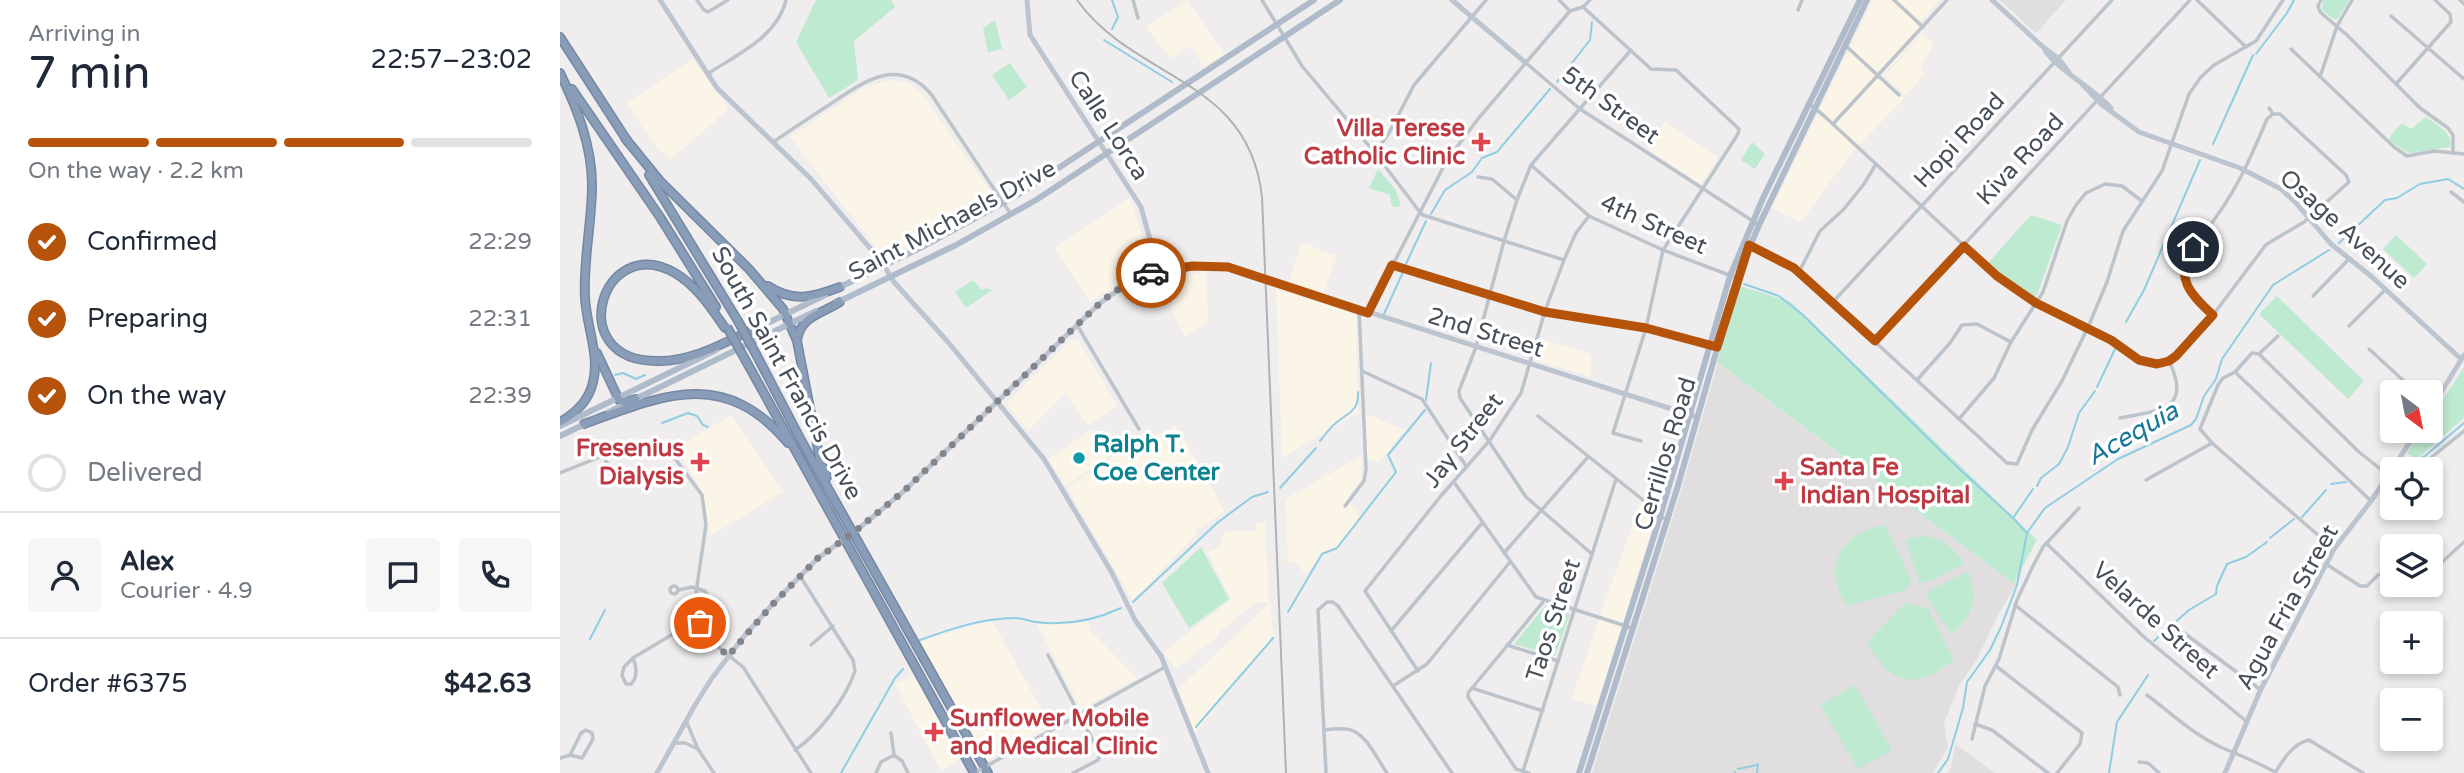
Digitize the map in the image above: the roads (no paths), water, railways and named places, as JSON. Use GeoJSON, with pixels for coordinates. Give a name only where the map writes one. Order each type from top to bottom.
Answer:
{"type":"FeatureCollection","features":[{"type":"Feature","properties":{"kind":"highway","name":"South Saint Francis Drive"},"geometry":{"type":"LineString","coordinates":[[560,37],[690,239],[738,321],[986,770]]}},
{"type":"Feature","properties":{"kind":"highway","name":"South Saint Francis Drive"},"geometry":{"type":"LineString","coordinates":[[560,72],[673,237],[738,346],[974,773]]}},
{"type":"Feature","properties":{"kind":"highway"},"geometry":{"type":"LineString","coordinates":[[560,72],[580,119],[591,170],[585,284],[595,369],[592,388],[580,407],[560,424]]}},
{"type":"Feature","properties":{"kind":"highway"},"geometry":{"type":"LineString","coordinates":[[625,138],[660,181],[749,269],[785,314],[797,341],[820,460],[836,501]]}},
{"type":"Feature","properties":{"kind":"highway"},"geometry":{"type":"LineString","coordinates":[[726,328],[691,285],[676,274],[655,266],[636,267],[620,274],[608,287],[600,305],[601,326],[610,342],[624,354],[645,361],[670,361],[691,355],[762,325]]}},
{"type":"Feature","properties":{"kind":"highway"},"geometry":{"type":"LineString","coordinates":[[749,269],[772,288],[788,296],[808,298],[840,287]]}},
{"type":"Feature","properties":{"kind":"highway"},"geometry":{"type":"LineString","coordinates":[[797,341],[803,322],[840,302]]}},
{"type":"Feature","properties":{"kind":"highway"},"geometry":{"type":"LineString","coordinates":[[591,339],[617,398],[624,402],[636,399]]}},
{"type":"Feature","properties":{"kind":"highway"},"geometry":{"type":"LineString","coordinates":[[584,424],[642,403],[668,397],[689,394],[722,396],[756,411],[769,422],[805,466]]}},
{"type":"Feature","properties":{"kind":"main road","name":"Saint Michaels Drive"},"geometry":{"type":"LineString","coordinates":[[560,424],[731,343],[1005,203],[1314,0]]}},
{"type":"Feature","properties":{"kind":"main road","name":"Saint Michaels Drive"},"geometry":{"type":"LineString","coordinates":[[560,436],[840,302],[1012,215],[1109,154],[1340,0]]}},
{"type":"Feature","properties":{"kind":"main road","name":"Cerrillos Road"},"geometry":{"type":"LineString","coordinates":[[1580,773],[1664,518],[1734,277],[1746,244],[1860,0]]}},
{"type":"Feature","properties":{"kind":"main road","name":"Cerrillos Road"},"geometry":{"type":"LineString","coordinates":[[1842,43],[1867,0]]}},
{"type":"Feature","properties":{"kind":"main road","name":"Cerrillos Road"},"geometry":{"type":"LineString","coordinates":[[1587,773],[1629,627]]}},
{"type":"Feature","properties":{"kind":"street"},"geometry":{"type":"LineString","coordinates":[[660,0],[714,82],[721,85],[724,93],[750,122],[811,179],[1044,459],[1112,572],[1135,620],[1158,650],[1208,773]]}},
{"type":"Feature","properties":{"kind":"street"},"geometry":{"type":"LineString","coordinates":[[697,0],[708,12],[727,0]]}},
{"type":"Feature","properties":{"kind":"street"},"geometry":{"type":"LineString","coordinates":[[709,74],[768,34],[781,15],[786,0]]}},
{"type":"Feature","properties":{"kind":"street","name":"Calle Lorca"},"geometry":{"type":"LineString","coordinates":[[1027,0],[1030,35],[1141,207],[1159,271]]}},
{"type":"Feature","properties":{"kind":"street"},"geometry":{"type":"LineString","coordinates":[[1133,0],[1138,18]]}},
{"type":"Feature","properties":{"kind":"street"},"geometry":{"type":"LineString","coordinates":[[1262,0],[1303,66],[1419,211],[1564,260]]}},
{"type":"Feature","properties":{"kind":"street","name":"5th Street"},"geometry":{"type":"LineString","coordinates":[[1452,0],[1580,109],[1756,223]]}},
{"type":"Feature","properties":{"kind":"street"},"geometry":{"type":"LineString","coordinates":[[1374,153],[1389,133],[1413,85],[1486,0]]}},
{"type":"Feature","properties":{"kind":"street"},"geometry":{"type":"LineString","coordinates":[[1559,0],[1570,11]]}},
{"type":"Feature","properties":{"kind":"street"},"geometry":{"type":"LineString","coordinates":[[1368,313],[1447,160],[1570,11],[1583,7],[1590,0]]}},
{"type":"Feature","properties":{"kind":"street"},"geometry":{"type":"LineString","coordinates":[[1798,10],[1802,0]]}},
{"type":"Feature","properties":{"kind":"street"},"geometry":{"type":"LineString","coordinates":[[1894,0],[1923,27]]}},
{"type":"Feature","properties":{"kind":"street"},"geometry":{"type":"LineString","coordinates":[[1833,124],[1947,0]]}},
{"type":"Feature","properties":{"kind":"street","name":"Osage Avenue"},"geometry":{"type":"LineString","coordinates":[[1992,0],[2115,114],[2139,132],[2245,170],[2280,189],[2337,250],[2350,258],[2463,358]]}},
{"type":"Feature","properties":{"kind":"street","name":"Hopi Road"},"geometry":{"type":"LineString","coordinates":[[1832,303],[2112,0]]}},
{"type":"Feature","properties":{"kind":"street","name":"Kiva Road"},"geometry":{"type":"LineString","coordinates":[[1875,341],[2190,0]]}},
{"type":"Feature","properties":{"kind":"street"},"geometry":{"type":"LineString","coordinates":[[2197,0],[2246,47]]}},
{"type":"Feature","properties":{"kind":"street"},"geometry":{"type":"LineString","coordinates":[[1746,244],[1799,272],[2007,463],[2014,465],[2020,461],[2032,430],[2062,381],[2087,329],[2107,282],[2123,231],[2162,171],[2185,102],[2196,83],[2221,60],[2256,41],[2282,2],[2276,0]]}},
{"type":"Feature","properties":{"kind":"street"},"geometry":{"type":"LineString","coordinates":[[2321,0],[2318,9],[2420,108],[2448,128],[2453,135],[2453,152]]}},
{"type":"Feature","properties":{"kind":"street"},"geometry":{"type":"LineString","coordinates":[[2320,77],[2337,26],[2352,0]]}},
{"type":"Feature","properties":{"kind":"street"},"geometry":{"type":"LineString","coordinates":[[2396,83],[2451,22],[2450,14],[2435,0]]}},
{"type":"Feature","properties":{"kind":"street"},"geometry":{"type":"LineString","coordinates":[[1583,7],[1651,69],[1676,70],[1738,129],[1738,134],[1663,250],[1646,328],[1614,433],[1641,441]]}},
{"type":"Feature","properties":{"kind":"street"},"geometry":{"type":"LineString","coordinates":[[2390,16],[2464,79]]}},
{"type":"Feature","properties":{"kind":"street"},"geometry":{"type":"LineString","coordinates":[[1842,43],[1899,95]]}},
{"type":"Feature","properties":{"kind":"street"},"geometry":{"type":"LineString","coordinates":[[2291,49],[2394,147],[2407,156],[2434,151],[2464,154]]}},
{"type":"Feature","properties":{"kind":"street"},"geometry":{"type":"LineString","coordinates":[[1592,554],[1526,497],[1458,391],[1476,347],[1504,241],[1531,165],[1631,50]]}},
{"type":"Feature","properties":{"kind":"street"},"geometry":{"type":"LineString","coordinates":[[773,142],[857,86],[874,77],[897,74],[917,82],[931,94],[1012,215]]}},
{"type":"Feature","properties":{"kind":"street"},"geometry":{"type":"LineString","coordinates":[[1812,106],[1997,276],[2036,303],[2111,340],[2143,362],[2157,364],[2169,361],[2180,353],[2267,244],[2309,217],[2346,186],[2349,180],[2282,116],[2273,114],[2269,108]]}},
{"type":"Feature","properties":{"kind":"street"},"geometry":{"type":"LineString","coordinates":[[2213,315],[2188,289],[2185,264],[2191,250],[2222,209],[2245,170],[2267,119],[2273,114]]}},
{"type":"Feature","properties":{"kind":"street"},"geometry":{"type":"LineString","coordinates":[[1799,272],[1820,231],[1844,209],[1864,184],[1876,163]]}},
{"type":"Feature","properties":{"kind":"street","name":"4th Street"},"geometry":{"type":"LineString","coordinates":[[1531,165],[1589,216],[1663,250],[1734,277]]}},
{"type":"Feature","properties":{"kind":"street"},"geometry":{"type":"LineString","coordinates":[[1478,177],[1492,179],[1517,200]]}},
{"type":"Feature","properties":{"kind":"street"},"geometry":{"type":"LineString","coordinates":[[1959,419],[1994,378],[2011,342],[2047,284],[2067,221],[2087,193],[2095,187],[2114,184],[2128,189],[2142,201]]}},
{"type":"Feature","properties":{"kind":"street"},"geometry":{"type":"LineString","coordinates":[[2451,192],[2464,202]]}},
{"type":"Feature","properties":{"kind":"street","name":"Jay Street"},"geometry":{"type":"LineString","coordinates":[[1391,631],[1365,591],[1490,439],[1521,393],[1564,260],[1576,233],[1589,216]]}},
{"type":"Feature","properties":{"kind":"street"},"geometry":{"type":"LineString","coordinates":[[2313,296],[2350,258]]}},
{"type":"Feature","properties":{"kind":"street","name":"2nd Street"},"geometry":{"type":"LineString","coordinates":[[657,773],[685,721],[728,656],[760,618],[818,558],[846,539],[913,483],[1115,291],[1159,271],[1209,265],[1228,267],[1694,416]]}},
{"type":"Feature","properties":{"kind":"street"},"geometry":{"type":"LineString","coordinates":[[1392,265],[1545,312],[1646,328],[1713,346]]}},
{"type":"Feature","properties":{"kind":"street"},"geometry":{"type":"LineString","coordinates":[[2349,326],[2386,289]]}},
{"type":"Feature","properties":{"kind":"street"},"geometry":{"type":"LineString","coordinates":[[1345,506],[1364,481],[1366,469],[1359,310]]}},
{"type":"Feature","properties":{"kind":"street"},"geometry":{"type":"LineString","coordinates":[[1917,380],[1962,325],[1977,324],[2011,342]]}},
{"type":"Feature","properties":{"kind":"street"},"geometry":{"type":"LineString","coordinates":[[1077,325],[1139,429]]}},
{"type":"Feature","properties":{"kind":"street"},"geometry":{"type":"LineString","coordinates":[[2259,354],[2278,336]]}},
{"type":"Feature","properties":{"kind":"street"},"geometry":{"type":"LineString","coordinates":[[2369,349],[2403,380]]}},
{"type":"Feature","properties":{"kind":"street"},"geometry":{"type":"LineString","coordinates":[[2334,549],[2201,432],[2202,419],[2218,385],[2223,378],[2235,372],[2252,353],[2259,354],[2359,452],[2380,468]]}},
{"type":"Feature","properties":{"kind":"street"},"geometry":{"type":"LineString","coordinates":[[2443,389],[2463,358]]}},
{"type":"Feature","properties":{"kind":"street"},"geometry":{"type":"LineString","coordinates":[[2120,418],[2160,410],[2173,401],[2179,384],[2169,361]]}},
{"type":"Feature","properties":{"kind":"street"},"geometry":{"type":"LineString","coordinates":[[1362,371],[1422,399],[1466,466]]}},
{"type":"Feature","properties":{"kind":"street"},"geometry":{"type":"LineString","coordinates":[[2235,372],[2371,501]]}},
{"type":"Feature","properties":{"kind":"street"},"geometry":{"type":"LineString","coordinates":[[1538,416],[1664,518]]}},
{"type":"Feature","properties":{"kind":"street"},"geometry":{"type":"LineString","coordinates":[[2431,457],[2464,430]]}},
{"type":"Feature","properties":{"kind":"street"},"geometry":{"type":"LineString","coordinates":[[560,473],[643,441],[659,445],[674,457],[702,495],[706,524],[695,604],[698,619],[708,637],[743,667],[811,773]]}},
{"type":"Feature","properties":{"kind":"street"},"geometry":{"type":"LineString","coordinates":[[2146,480],[2212,443]]}},
{"type":"Feature","properties":{"kind":"street"},"geometry":{"type":"LineString","coordinates":[[1504,552],[1589,456]]}},
{"type":"Feature","properties":{"kind":"street"},"geometry":{"type":"LineString","coordinates":[[600,457],[604,458],[618,480]]}},
{"type":"Feature","properties":{"kind":"street","name":"Taos Street"},"geometry":{"type":"LineString","coordinates":[[1523,771],[1616,479]]}},
{"type":"Feature","properties":{"kind":"street"},"geometry":{"type":"LineString","coordinates":[[1454,481],[1536,597],[1629,627]]}},
{"type":"Feature","properties":{"kind":"street","name":"Agua Fria Street"},"geometry":{"type":"LineString","coordinates":[[2224,773],[2246,720],[2334,549],[2380,489]]}},
{"type":"Feature","properties":{"kind":"street"},"geometry":{"type":"LineString","coordinates":[[1972,739],[1985,686],[1996,666],[2015,605],[2039,552],[2079,508]]}},
{"type":"Feature","properties":{"kind":"street"},"geometry":{"type":"LineString","coordinates":[[1418,671],[1391,631],[1482,522]]}},
{"type":"Feature","properties":{"kind":"street"},"geometry":{"type":"LineString","coordinates":[[2443,560],[2464,542]]}},
{"type":"Feature","properties":{"kind":"street","name":"Velarde Street"},"geometry":{"type":"LineString","coordinates":[[2046,543],[2144,637],[2246,720]]}},
{"type":"Feature","properties":{"kind":"street"},"geometry":{"type":"LineString","coordinates":[[1393,686],[1427,664],[1510,562]]}},
{"type":"Feature","properties":{"kind":"street"},"geometry":{"type":"LineString","coordinates":[[2326,564],[2360,586],[2367,586],[2380,574]]}},
{"type":"Feature","properties":{"kind":"street"},"geometry":{"type":"LineString","coordinates":[[795,750],[806,743],[826,721],[855,671],[853,660],[800,576]]}},
{"type":"Feature","properties":{"kind":"street"},"geometry":{"type":"LineString","coordinates":[[633,659],[637,667],[635,680],[626,684],[622,675],[624,667],[633,659],[698,619],[712,614],[714,610],[705,592],[697,588],[679,590]]}},
{"type":"Feature","properties":{"kind":"street"},"geometry":{"type":"LineString","coordinates":[[1529,773],[1516,769],[1468,697],[1472,688],[1543,601]]}},
{"type":"Feature","properties":{"kind":"street"},"geometry":{"type":"LineString","coordinates":[[1326,773],[1318,610],[1326,602],[1333,602],[1452,773]]}},
{"type":"Feature","properties":{"kind":"street"},"geometry":{"type":"LineString","coordinates":[[2015,605],[2118,687],[2120,695]]}},
{"type":"Feature","properties":{"kind":"street"},"geometry":{"type":"LineString","coordinates":[[811,645],[832,626]]}},
{"type":"Feature","properties":{"kind":"street"},"geometry":{"type":"LineString","coordinates":[[2184,633],[2261,690]]}},
{"type":"Feature","properties":{"kind":"street"},"geometry":{"type":"LineString","coordinates":[[1506,645],[1558,661]]}},
{"type":"Feature","properties":{"kind":"street"},"geometry":{"type":"LineString","coordinates":[[1048,655],[1100,756],[1073,773]]}},
{"type":"Feature","properties":{"kind":"street"},"geometry":{"type":"LineString","coordinates":[[974,773],[986,770],[1166,666]]}},
{"type":"Feature","properties":{"kind":"street"},"geometry":{"type":"LineString","coordinates":[[1996,666],[2082,733],[2080,744],[2057,773]]}},
{"type":"Feature","properties":{"kind":"street"},"geometry":{"type":"LineString","coordinates":[[1472,688],[1542,711]]}},
{"type":"Feature","properties":{"kind":"street"},"geometry":{"type":"LineString","coordinates":[[2147,695],[2193,730],[2224,749],[2275,773],[2292,749],[2309,740],[2363,773]]}},
{"type":"Feature","properties":{"kind":"street"},"geometry":{"type":"LineString","coordinates":[[685,721],[698,749],[714,773]]}},
{"type":"Feature","properties":{"kind":"street"},"geometry":{"type":"LineString","coordinates":[[1975,724],[1992,730],[2048,773]]}},
{"type":"Feature","properties":{"kind":"street"},"geometry":{"type":"LineString","coordinates":[[560,758],[570,755],[578,759],[585,756],[593,739],[592,733],[586,730],[581,733],[570,755]]}},
{"type":"Feature","properties":{"kind":"street"},"geometry":{"type":"LineString","coordinates":[[1324,730],[1355,731],[1387,773]]}},
{"type":"Feature","properties":{"kind":"street"},"geometry":{"type":"LineString","coordinates":[[891,733],[894,755],[902,761],[908,773]]}},
{"type":"Feature","properties":{"kind":"street"},"geometry":{"type":"LineString","coordinates":[[674,743],[685,743],[698,749]]}},
{"type":"Feature","properties":{"kind":"street"},"geometry":{"type":"LineString","coordinates":[[876,773],[881,762],[894,755]]}},
{"type":"Feature","properties":{"kind":"street"},"geometry":{"type":"LineString","coordinates":[[2139,762],[2148,764],[2160,773]]}},
{"type":"Feature","properties":{"kind":"waterway"},"geometry":{"type":"LineString","coordinates":[[1112,0],[1118,17],[1112,29]]}},
{"type":"Feature","properties":{"kind":"waterway"},"geometry":{"type":"LineString","coordinates":[[2256,54],[2294,0]]}},
{"type":"Feature","properties":{"kind":"waterway"},"geometry":{"type":"LineString","coordinates":[[1557,82],[1590,40],[1592,22]]}},
{"type":"Feature","properties":{"kind":"waterway"},"geometry":{"type":"LineString","coordinates":[[1104,40],[1172,82]]}},
{"type":"Feature","properties":{"kind":"waterway"},"geometry":{"type":"LineString","coordinates":[[2213,144],[2253,55]]}},
{"type":"Feature","properties":{"kind":"waterway"},"geometry":{"type":"LineString","coordinates":[[1431,214],[1445,190],[1472,172],[1482,158],[1497,152],[1550,89]]}},
{"type":"Feature","properties":{"kind":"waterway"},"geometry":{"type":"LineString","coordinates":[[2126,322],[2144,290],[2200,160]]}},
{"type":"Feature","properties":{"kind":"waterway","name":"Acequia"},"geometry":{"type":"LineString","coordinates":[[2339,243],[2385,200],[2397,198],[2420,184],[2448,179],[2464,189]]}},
{"type":"Feature","properties":{"kind":"waterway"},"geometry":{"type":"LineString","coordinates":[[936,221],[942,223]]}},
{"type":"Feature","properties":{"kind":"waterway"},"geometry":{"type":"LineString","coordinates":[[1406,264],[1426,221]]}},
{"type":"Feature","properties":{"kind":"waterway","name":"Acequia"},"geometry":{"type":"LineString","coordinates":[[1938,773],[1948,759],[1963,708],[1967,682],[1990,650],[2017,585],[2027,533],[2045,508],[2118,459],[2191,425],[2196,419],[2204,396],[2216,379],[2222,359],[2273,285],[2329,250]]}},
{"type":"Feature","properties":{"kind":"waterway"},"geometry":{"type":"LineString","coordinates":[[1384,314],[1403,272]]}},
{"type":"Feature","properties":{"kind":"waterway"},"geometry":{"type":"LineString","coordinates":[[1744,284],[1779,296],[1803,315],[1953,463],[2013,518]]}},
{"type":"Feature","properties":{"kind":"waterway"},"geometry":{"type":"LineString","coordinates":[[2097,387],[2115,349]]}},
{"type":"Feature","properties":{"kind":"waterway"},"geometry":{"type":"LineString","coordinates":[[1426,400],[1431,363]]}},
{"type":"Feature","properties":{"kind":"waterway"},"geometry":{"type":"LineString","coordinates":[[615,375],[623,373],[636,379],[645,375]]}},
{"type":"Feature","properties":{"kind":"waterway"},"geometry":{"type":"LineString","coordinates":[[2037,486],[2041,478],[2059,464],[2068,447],[2079,413],[2095,391]]}},
{"type":"Feature","properties":{"kind":"waterway"},"geometry":{"type":"LineString","coordinates":[[1320,441],[1355,407],[1358,392]]}},
{"type":"Feature","properties":{"kind":"waterway"},"geometry":{"type":"LineString","coordinates":[[1288,612],[1322,554],[1337,548],[1396,472],[1388,455],[1425,410]]}},
{"type":"Feature","properties":{"kind":"waterway"},"geometry":{"type":"LineString","coordinates":[[662,423],[688,413],[697,416],[703,425],[708,427]]}},
{"type":"Feature","properties":{"kind":"waterway"},"geometry":{"type":"LineString","coordinates":[[2423,457],[2464,423]]}},
{"type":"Feature","properties":{"kind":"waterway"},"geometry":{"type":"LineString","coordinates":[[1280,488],[1316,448]]}},
{"type":"Feature","properties":{"kind":"waterway"},"geometry":{"type":"LineString","coordinates":[[2331,484],[2346,482]]}},
{"type":"Feature","properties":{"kind":"waterway"},"geometry":{"type":"LineString","coordinates":[[2026,532],[2013,518],[2033,489]]}},
{"type":"Feature","properties":{"kind":"waterway"},"geometry":{"type":"LineString","coordinates":[[2302,517],[2326,490]]}},
{"type":"Feature","properties":{"kind":"waterway"},"geometry":{"type":"LineString","coordinates":[[1133,602],[1217,523],[1252,497],[1268,492]]}},
{"type":"Feature","properties":{"kind":"waterway"},"geometry":{"type":"LineString","coordinates":[[2270,538],[2294,519]]}},
{"type":"Feature","properties":{"kind":"waterway"},"geometry":{"type":"LineString","coordinates":[[2154,641],[2189,610],[2216,594],[2227,564],[2246,557],[2267,542]]}},
{"type":"Feature","properties":{"kind":"waterway"},"geometry":{"type":"LineString","coordinates":[[920,640],[991,620],[1015,618],[1047,623],[1069,622],[1090,619],[1121,608]]}},
{"type":"Feature","properties":{"kind":"waterway"},"geometry":{"type":"LineString","coordinates":[[590,639],[605,610]]}},
{"type":"Feature","properties":{"kind":"waterway"},"geometry":{"type":"LineString","coordinates":[[1196,727],[1273,638]]}},
{"type":"Feature","properties":{"kind":"waterway"},"geometry":{"type":"LineString","coordinates":[[841,773],[895,678],[903,669]]}},
{"type":"Feature","properties":{"kind":"waterway"},"geometry":{"type":"LineString","coordinates":[[2109,773],[2117,722],[2148,675]]}},
{"type":"Feature","properties":{"kind":"waterway"},"geometry":{"type":"LineString","coordinates":[[1757,773],[1758,764]]}},
{"type":"Feature","properties":{"kind":"waterway"},"geometry":{"type":"LineString","coordinates":[[1738,769],[1757,765]]}},
{"type":"Feature","properties":{"kind":"railway"},"geometry":{"type":"LineString","coordinates":[[1077,0],[1101,27],[1213,103],[1236,127],[1253,157],[1262,197],[1286,773]]}},
{"type":"Feature","properties":{"kind":"place","name":"Villa Terese Catholic Clinic"},"geometry":{"type":"Point","coordinates":[1481,142]}},
{"type":"Feature","properties":{"kind":"place","name":"Ralph T. Coe Center"},"geometry":{"type":"Point","coordinates":[1079,458]}},
{"type":"Feature","properties":{"kind":"place","name":"Fresenius Dialysis"},"geometry":{"type":"Point","coordinates":[700,462]}},
{"type":"Feature","properties":{"kind":"place","name":"Santa Fe Indian Hospital"},"geometry":{"type":"Point","coordinates":[1784,481]}},
{"type":"Feature","properties":{"kind":"place","name":"Sunflower Mobile and Medical Clinic"},"geometry":{"type":"Point","coordinates":[934,732]}}]}
